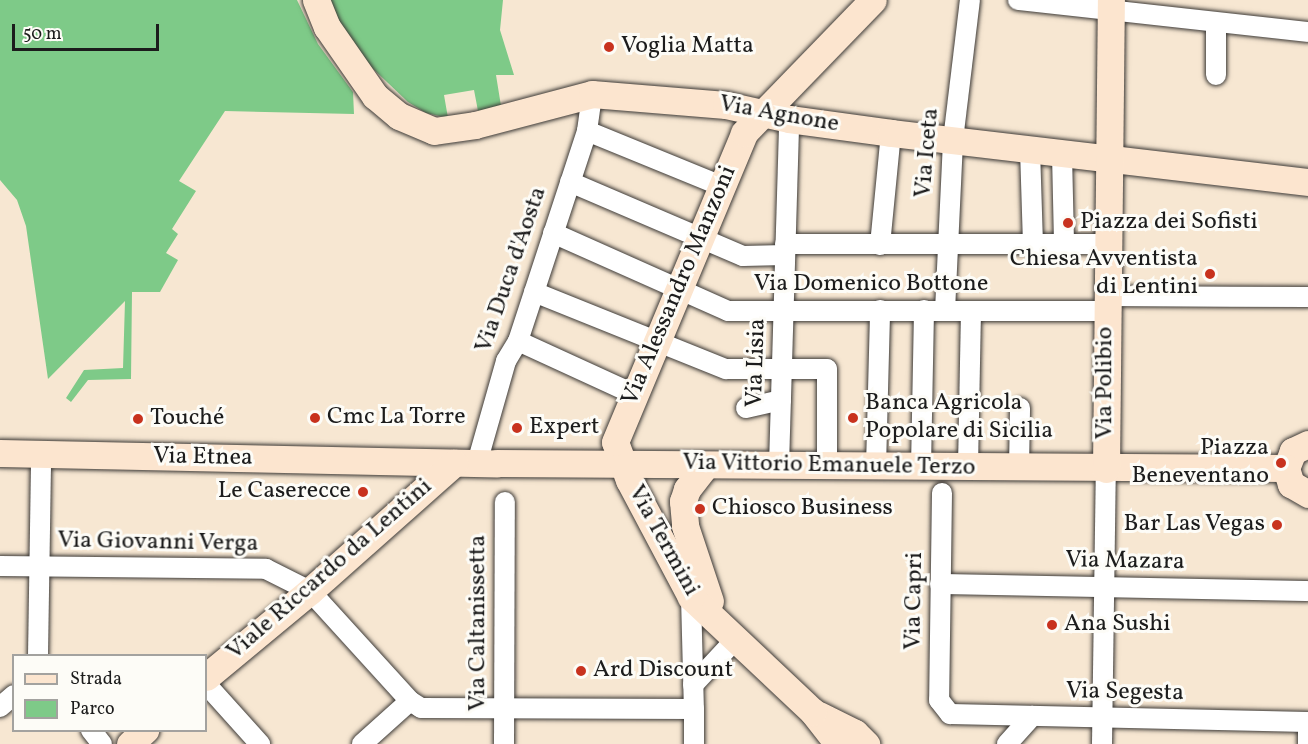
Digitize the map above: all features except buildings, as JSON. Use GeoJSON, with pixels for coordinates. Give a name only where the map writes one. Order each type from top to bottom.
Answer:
{"type":"FeatureCollection","features":[{"type":"Feature","properties":{"kind":"main road","name":"Via Agnone"},"geometry":{"type":"LineString","coordinates":[[316,0],[327,27],[375,96],[399,116],[434,131],[475,125],[592,94],[726,105],[789,119],[891,133],[1308,182]]}},
{"type":"Feature","properties":{"kind":"main road","name":"Via Alessandro Manzoni"},"geometry":{"type":"LineString","coordinates":[[622,464],[615,442],[744,133],[873,0]]}},
{"type":"Feature","properties":{"kind":"main road","name":"Via Polibio"},"geometry":{"type":"LineString","coordinates":[[1106,469],[1107,160],[1111,7]]}},
{"type":"Feature","properties":{"kind":"main road"},"geometry":{"type":"LineString","coordinates":[[789,119],[793,85]]}},
{"type":"Feature","properties":{"kind":"main road"},"geometry":{"type":"LineString","coordinates":[[1308,444],[1293,451],[1286,468],[1290,484],[1308,494]]}},
{"type":"Feature","properties":{"kind":"main road","name":"Via Etnea"},"geometry":{"type":"LineString","coordinates":[[0,453],[405,462]]}},
{"type":"Feature","properties":{"kind":"main road"},"geometry":{"type":"LineString","coordinates":[[405,462],[419,495]]}},
{"type":"Feature","properties":{"kind":"main road","name":"Via Vittorio Emanuele Terzo"},"geometry":{"type":"LineString","coordinates":[[405,462],[1106,469],[1286,468]]}},
{"type":"Feature","properties":{"kind":"main road","name":"Viale Riccardo da Lentini"},"geometry":{"type":"LineString","coordinates":[[207,676],[310,591],[419,495],[465,463]]}},
{"type":"Feature","properties":{"kind":"main road"},"geometry":{"type":"LineString","coordinates":[[577,464],[645,509]]}},
{"type":"Feature","properties":{"kind":"main road","name":"Via Termini"},"geometry":{"type":"LineString","coordinates":[[622,464],[691,597],[813,712],[838,744]]}},
{"type":"Feature","properties":{"kind":"main road","name":"Via Termini"},"geometry":{"type":"LineString","coordinates":[[706,465],[687,489],[683,501],[685,526],[710,600],[734,640]]}},
{"type":"Feature","properties":{"kind":"main road","name":"Via Termini"},"geometry":{"type":"LineString","coordinates":[[813,712],[855,733],[866,744]]}},
{"type":"Feature","properties":{"kind":"main road"},"geometry":{"type":"LineString","coordinates":[[130,744],[143,732]]}},
{"type":"Feature","properties":{"kind":"street","name":"Via Iceta"},"geometry":{"type":"LineString","coordinates":[[945,310],[946,245],[953,140],[970,0]]}},
{"type":"Feature","properties":{"kind":"street"},"geometry":{"type":"LineString","coordinates":[[1018,0],[1111,7],[1216,23],[1308,32]]}},
{"type":"Feature","properties":{"kind":"street"},"geometry":{"type":"LineString","coordinates":[[1216,23],[1216,75]]}},
{"type":"Feature","properties":{"kind":"street","name":"Via Duca d'Aosta"},"geometry":{"type":"LineString","coordinates":[[465,463],[506,361],[518,341],[587,131],[592,94]]}},
{"type":"Feature","properties":{"kind":"street","name":"Via Lisia"},"geometry":{"type":"LineString","coordinates":[[779,465],[789,119]]}},
{"type":"Feature","properties":{"kind":"street"},"geometry":{"type":"LineString","coordinates":[[587,131],[722,186]]}},
{"type":"Feature","properties":{"kind":"street"},"geometry":{"type":"LineString","coordinates":[[880,245],[891,133]]}},
{"type":"Feature","properties":{"kind":"street"},"geometry":{"type":"LineString","coordinates":[[1030,150],[1033,245]]}},
{"type":"Feature","properties":{"kind":"street"},"geometry":{"type":"LineString","coordinates":[[1062,154],[1064,245]]}},
{"type":"Feature","properties":{"kind":"street"},"geometry":{"type":"LineString","coordinates":[[570,182],[743,256],[785,250],[880,245],[1064,245],[1106,253]]}},
{"type":"Feature","properties":{"kind":"street","name":"Via Domenico Bottone"},"geometry":{"type":"LineString","coordinates":[[553,233],[728,311],[971,310],[1308,297]]}},
{"type":"Feature","properties":{"kind":"street"},"geometry":{"type":"LineString","coordinates":[[534,292],[726,369],[827,369],[827,466]]}},
{"type":"Feature","properties":{"kind":"street"},"geometry":{"type":"LineString","coordinates":[[876,467],[880,310]]}},
{"type":"Feature","properties":{"kind":"street"},"geometry":{"type":"LineString","coordinates":[[921,467],[924,310]]}},
{"type":"Feature","properties":{"kind":"street"},"geometry":{"type":"LineString","coordinates":[[968,467],[971,310]]}},
{"type":"Feature","properties":{"kind":"street"},"geometry":{"type":"LineString","coordinates":[[518,341],[634,394]]}},
{"type":"Feature","properties":{"kind":"street"},"geometry":{"type":"LineString","coordinates":[[746,408],[781,400]]}},
{"type":"Feature","properties":{"kind":"street"},"geometry":{"type":"LineString","coordinates":[[1019,468],[1020,408]]}},
{"type":"Feature","properties":{"kind":"street"},"geometry":{"type":"LineString","coordinates":[[38,654],[41,454]]}},
{"type":"Feature","properties":{"kind":"street"},"geometry":{"type":"LineString","coordinates":[[1102,744],[1106,469]]}},
{"type":"Feature","properties":{"kind":"street","name":"Via Capri"},"geometry":{"type":"LineString","coordinates":[[942,493],[939,700],[944,709]]}},
{"type":"Feature","properties":{"kind":"street","name":"Via Caltanissetta"},"geometry":{"type":"LineString","coordinates":[[504,744],[505,502]]}},
{"type":"Feature","properties":{"kind":"street","name":"Via Giovanni Verga"},"geometry":{"type":"LineString","coordinates":[[0,566],[266,569],[310,591]]}},
{"type":"Feature","properties":{"kind":"street","name":"Via Mazara"},"geometry":{"type":"LineString","coordinates":[[940,584],[1308,591]]}},
{"type":"Feature","properties":{"kind":"street"},"geometry":{"type":"LineString","coordinates":[[310,591],[410,701],[421,708],[694,709]]}},
{"type":"Feature","properties":{"kind":"street"},"geometry":{"type":"LineString","coordinates":[[691,597],[694,744]]}},
{"type":"Feature","properties":{"kind":"street"},"geometry":{"type":"LineString","coordinates":[[693,685],[734,640]]}},
{"type":"Feature","properties":{"kind":"street"},"geometry":{"type":"LineString","coordinates":[[207,685],[260,744]]}},
{"type":"Feature","properties":{"kind":"street"},"geometry":{"type":"LineString","coordinates":[[0,707],[12,696]]}},
{"type":"Feature","properties":{"kind":"street"},"geometry":{"type":"LineString","coordinates":[[362,744],[410,701]]}},
{"type":"Feature","properties":{"kind":"street","name":"Via Segesta"},"geometry":{"type":"LineString","coordinates":[[944,709],[951,714],[1308,724]]}},
{"type":"Feature","properties":{"kind":"street"},"geometry":{"type":"LineString","coordinates":[[1007,744],[1032,716]]}},
{"type":"Feature","properties":{"kind":"street"},"geometry":{"type":"LineString","coordinates":[[1308,724],[1308,744]]}},
{"type":"Feature","properties":{"kind":"street"},"geometry":{"type":"LineString","coordinates":[[93,732],[102,744]]}},
{"type":"Feature","properties":{"kind":"green space"},"geometry":{"type":"Polygon","coordinates":[[[0,0],[297,0],[318,44],[353,92],[354,114],[225,111],[179,181],[196,191],[172,229],[178,234],[166,253],[178,260],[160,292],[132,292],[131,379],[88,380],[71,402],[66,398],[84,370],[123,368],[125,301],[48,379],[26,226],[17,200],[0,180],[0,0]]]}},
{"type":"Feature","properties":{"kind":"green space"},"geometry":{"type":"Polygon","coordinates":[[[330,0],[503,0],[500,30],[514,75],[496,75],[501,106],[478,111],[474,90],[444,95],[448,118],[426,113],[408,102],[368,64],[337,20],[330,0]]]}},
{"type":"Feature","properties":{"kind":"place","name":"Voglia Matta"},"geometry":{"type":"Point","coordinates":[609,47]}},
{"type":"Feature","properties":{"kind":"place","name":"Piazza dei Sofisti"},"geometry":{"type":"Point","coordinates":[1068,223]}},
{"type":"Feature","properties":{"kind":"place","name":"Chiesa Avventista di Lentini"},"geometry":{"type":"Point","coordinates":[1210,274]}},
{"type":"Feature","properties":{"kind":"place","name":"Cmc La Torre"},"geometry":{"type":"Point","coordinates":[315,418]}},
{"type":"Feature","properties":{"kind":"place","name":"Banca Agricola Popolare di Sicilia"},"geometry":{"type":"Point","coordinates":[853,418]}},
{"type":"Feature","properties":{"kind":"place","name":"Touché"},"geometry":{"type":"Point","coordinates":[138,419]}},
{"type":"Feature","properties":{"kind":"place","name":"Expert"},"geometry":{"type":"Point","coordinates":[517,428]}},
{"type":"Feature","properties":{"kind":"place","name":"Piazza Beneventano"},"geometry":{"type":"Point","coordinates":[1281,463]}},
{"type":"Feature","properties":{"kind":"place","name":"Le Caserecce"},"geometry":{"type":"Point","coordinates":[363,492]}},
{"type":"Feature","properties":{"kind":"place","name":"Chiosco Business"},"geometry":{"type":"Point","coordinates":[700,509]}},
{"type":"Feature","properties":{"kind":"place","name":"Bar Las Vegas"},"geometry":{"type":"Point","coordinates":[1277,525]}},
{"type":"Feature","properties":{"kind":"place","name":"Ana Sushi"},"geometry":{"type":"Point","coordinates":[1052,625]}},
{"type":"Feature","properties":{"kind":"place","name":"Ard Discount"},"geometry":{"type":"Point","coordinates":[581,671]}}]}
